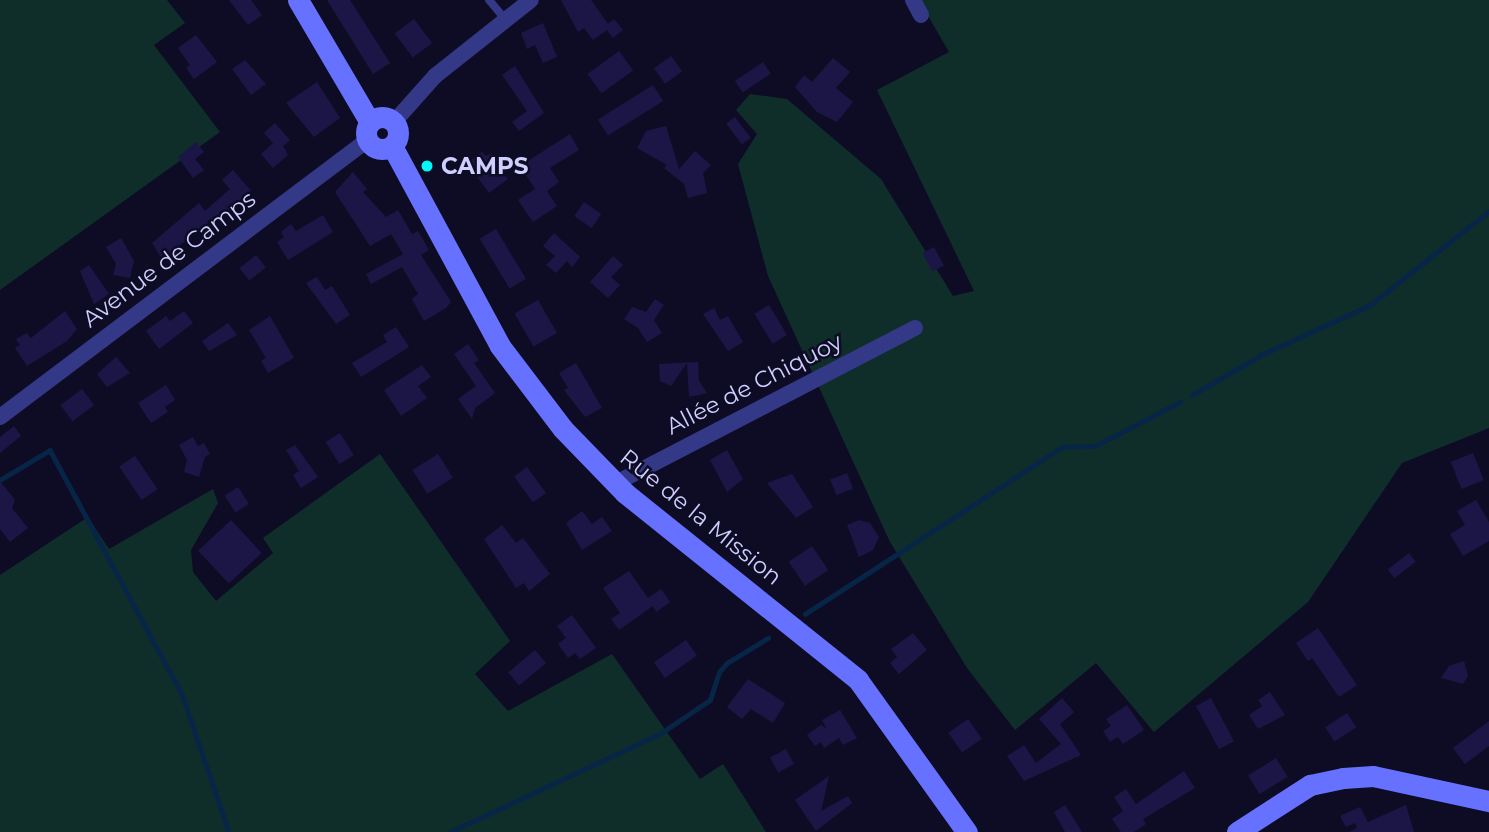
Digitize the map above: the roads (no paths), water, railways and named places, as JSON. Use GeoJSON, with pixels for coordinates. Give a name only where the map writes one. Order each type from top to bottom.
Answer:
{"type":"FeatureCollection","features":[{"type":"Feature","properties":{"kind":"main road"},"geometry":{"type":"LineString","coordinates":[[298,0],[368,131],[378,148],[391,146],[398,132],[394,122],[384,117],[368,131]]}},
{"type":"Feature","properties":{"kind":"main road","name":"Rue de la Mission"},"geometry":{"type":"LineString","coordinates":[[391,146],[500,346],[529,389],[614,484],[858,680],[967,832]]}},
{"type":"Feature","properties":{"kind":"main road"},"geometry":{"type":"LineString","coordinates":[[1237,832],[1310,785],[1343,778],[1373,776],[1489,802]]}},
{"type":"Feature","properties":{"kind":"street"},"geometry":{"type":"LineString","coordinates":[[394,122],[435,76],[531,0]]}},
{"type":"Feature","properties":{"kind":"street"},"geometry":{"type":"LineString","coordinates":[[913,0],[921,15]]}},
{"type":"Feature","properties":{"kind":"street","name":"Avenue de Camps"},"geometry":{"type":"LineString","coordinates":[[0,417],[368,131]]}},
{"type":"Feature","properties":{"kind":"street","name":"Allée de Chiquoy"},"geometry":{"type":"LineString","coordinates":[[614,484],[915,328]]}},
{"type":"Feature","properties":{"kind":"lane"},"geometry":{"type":"LineString","coordinates":[[489,0],[506,20]]}},
{"type":"Feature","properties":{"kind":"waterway"},"geometry":{"type":"LineString","coordinates":[[1192,395],[1263,354],[1370,305],[1489,211]]}},
{"type":"Feature","properties":{"kind":"waterway"},"geometry":{"type":"LineString","coordinates":[[805,614],[1062,447],[1095,446],[1180,402]]}},
{"type":"Feature","properties":{"kind":"waterway"},"geometry":{"type":"LineString","coordinates":[[0,480],[50,450],[182,694],[229,832]]}},
{"type":"Feature","properties":{"kind":"waterway"},"geometry":{"type":"LineString","coordinates":[[450,832],[661,733],[710,700],[719,672],[727,663],[768,638]]}},
{"type":"Feature","properties":{"kind":"place","name":"CAMPS"},"geometry":{"type":"Point","coordinates":[427,166]}}]}
